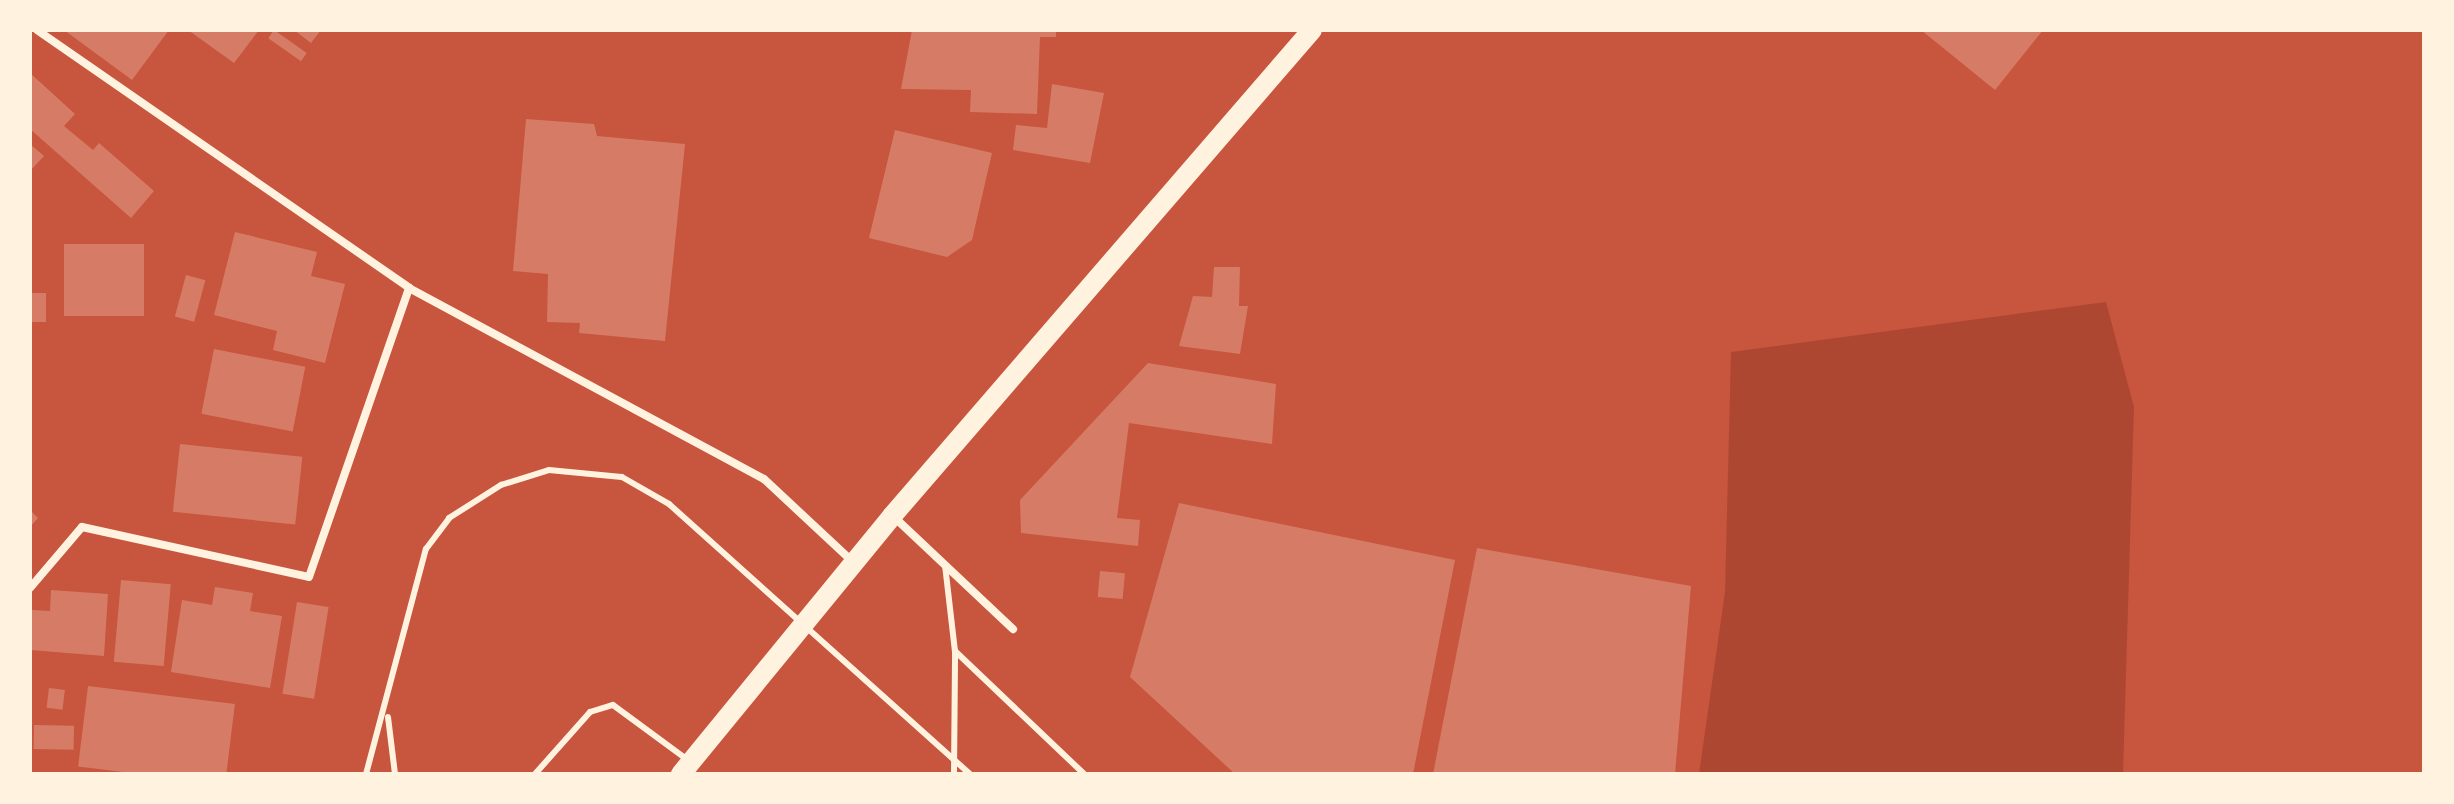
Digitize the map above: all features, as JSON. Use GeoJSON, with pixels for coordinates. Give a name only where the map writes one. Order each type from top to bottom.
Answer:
{"type":"FeatureCollection","features":[{"type":"Feature","properties":{"kind":"main road"},"geometry":{"type":"LineString","coordinates":[[686,768],[892,516],[1312,30]]}},
{"type":"Feature","properties":{"kind":"street"},"geometry":{"type":"LineString","coordinates":[[37,30],[409,288],[764,479],[855,564]]}},
{"type":"Feature","properties":{"kind":"street"},"geometry":{"type":"LineString","coordinates":[[30,588],[82,527],[309,577],[409,288]]}},
{"type":"Feature","properties":{"kind":"street"},"geometry":{"type":"LineString","coordinates":[[892,516],[1013,629]]}},
{"type":"Feature","properties":{"kind":"lane"},"geometry":{"type":"LineString","coordinates":[[366,774],[388,713],[409,596],[426,549],[449,518],[501,485],[549,470],[588,470],[622,477],[669,504],[970,774]]}},
{"type":"Feature","properties":{"kind":"lane"},"geometry":{"type":"LineString","coordinates":[[945,565],[955,651],[954,774]]}},
{"type":"Feature","properties":{"kind":"lane"},"geometry":{"type":"LineString","coordinates":[[955,651],[1084,774]]}},
{"type":"Feature","properties":{"kind":"lane"},"geometry":{"type":"LineString","coordinates":[[535,774],[590,712],[613,705],[631,715],[686,768]]}},
{"type":"Feature","properties":{"kind":"lane"},"geometry":{"type":"LineString","coordinates":[[388,713],[395,774]]}},
{"type":"Feature","properties":{"kind":"shaded area"},"geometry":{"type":"Polygon","coordinates":[[[2106,302],[2134,407],[2123,774],[1699,774],[1725,592],[1731,352],[2106,302]]]}},
{"type":"Feature","properties":{"kind":"building"},"geometry":{"type":"Polygon","coordinates":[[[64,30],[169,30],[132,80],[64,30]]]}},
{"type":"Feature","properties":{"kind":"building"},"geometry":{"type":"Polygon","coordinates":[[[188,30],[259,30],[234,63],[188,30]]]}},
{"type":"Feature","properties":{"kind":"building"},"geometry":{"type":"Polygon","coordinates":[[[274,30],[307,53],[301,61],[268,38],[274,30]]]}},
{"type":"Feature","properties":{"kind":"building"},"geometry":{"type":"Polygon","coordinates":[[[294,30],[321,30],[311,43],[294,30]]]}},
{"type":"Feature","properties":{"kind":"building"},"geometry":{"type":"Polygon","coordinates":[[[912,30],[1056,30],[1056,37],[1040,37],[1037,114],[970,112],[971,90],[901,89],[912,30]]]}},
{"type":"Feature","properties":{"kind":"building"},"geometry":{"type":"Polygon","coordinates":[[[1921,30],[2043,30],[1995,90],[1921,30]]]}},
{"type":"Feature","properties":{"kind":"building"},"geometry":{"type":"Polygon","coordinates":[[[30,73],[75,114],[64,126],[93,150],[99,143],[154,191],[131,218],[30,129],[30,73]]]}},
{"type":"Feature","properties":{"kind":"building"},"geometry":{"type":"Polygon","coordinates":[[[1052,84],[1104,93],[1090,163],[1013,150],[1016,125],[1047,128],[1052,84]]]}},
{"type":"Feature","properties":{"kind":"building"},"geometry":{"type":"Polygon","coordinates":[[[526,119],[594,124],[597,136],[685,144],[665,341],[579,333],[580,323],[547,322],[548,274],[513,271],[526,119]]]}},
{"type":"Feature","properties":{"kind":"building"},"geometry":{"type":"Polygon","coordinates":[[[895,130],[992,153],[972,240],[947,257],[869,238],[895,130]]]}},
{"type":"Feature","properties":{"kind":"building"},"geometry":{"type":"Polygon","coordinates":[[[30,144],[44,156],[30,171],[30,144]]]}},
{"type":"Feature","properties":{"kind":"building"},"geometry":{"type":"Polygon","coordinates":[[[235,232],[317,252],[311,276],[345,284],[325,363],[273,350],[277,331],[214,315],[235,232]]]}},
{"type":"Feature","properties":{"kind":"building"},"geometry":{"type":"Polygon","coordinates":[[[64,244],[144,244],[144,316],[64,316],[64,244]]]}},
{"type":"Feature","properties":{"kind":"building"},"geometry":{"type":"Polygon","coordinates":[[[1214,267],[1240,267],[1239,306],[1248,306],[1240,354],[1179,346],[1193,296],[1212,297],[1214,267]]]}},
{"type":"Feature","properties":{"kind":"building"},"geometry":{"type":"Polygon","coordinates":[[[186,275],[205,280],[194,322],[175,317],[186,275]]]}},
{"type":"Feature","properties":{"kind":"building"},"geometry":{"type":"Polygon","coordinates":[[[30,293],[46,293],[46,322],[30,322],[30,293]]]}},
{"type":"Feature","properties":{"kind":"building"},"geometry":{"type":"Polygon","coordinates":[[[214,349],[305,367],[293,432],[201,414],[214,349]]]}},
{"type":"Feature","properties":{"kind":"building"},"geometry":{"type":"Polygon","coordinates":[[[1148,363],[1276,384],[1272,444],[1129,423],[1117,518],[1140,520],[1138,546],[1021,533],[1020,500],[1148,363]]]}},
{"type":"Feature","properties":{"kind":"building"},"geometry":{"type":"Polygon","coordinates":[[[180,444],[302,457],[295,524],[173,512],[180,444]]]}},
{"type":"Feature","properties":{"kind":"building"},"geometry":{"type":"Polygon","coordinates":[[[1179,503],[1455,560],[1413,774],[1235,774],[1130,677],[1179,503]]]}},
{"type":"Feature","properties":{"kind":"building"},"geometry":{"type":"Polygon","coordinates":[[[30,510],[38,518],[30,527],[30,510]]]}},
{"type":"Feature","properties":{"kind":"building"},"geometry":{"type":"Polygon","coordinates":[[[1477,548],[1691,586],[1675,774],[1433,774],[1477,548]]]}},
{"type":"Feature","properties":{"kind":"building"},"geometry":{"type":"Polygon","coordinates":[[[1100,571],[1125,573],[1123,599],[1098,597],[1100,571]]]}},
{"type":"Feature","properties":{"kind":"building"},"geometry":{"type":"Polygon","coordinates":[[[121,580],[171,584],[164,666],[114,662],[121,580]]]}},
{"type":"Feature","properties":{"kind":"building"},"geometry":{"type":"Polygon","coordinates":[[[215,587],[253,593],[250,611],[282,616],[270,688],[171,672],[182,600],[212,605],[215,587]]]}},
{"type":"Feature","properties":{"kind":"building"},"geometry":{"type":"Polygon","coordinates":[[[51,590],[108,594],[104,656],[30,650],[32,610],[50,611],[51,590]]]}},
{"type":"Feature","properties":{"kind":"building"},"geometry":{"type":"Polygon","coordinates":[[[297,602],[329,607],[314,699],[282,694],[297,602]]]}},
{"type":"Feature","properties":{"kind":"building"},"geometry":{"type":"Polygon","coordinates":[[[88,686],[235,704],[226,774],[140,774],[78,766],[88,686]]]}},
{"type":"Feature","properties":{"kind":"building"},"geometry":{"type":"Polygon","coordinates":[[[49,688],[65,690],[62,710],[47,708],[49,688]]]}},
{"type":"Feature","properties":{"kind":"building"},"geometry":{"type":"Polygon","coordinates":[[[34,725],[74,726],[74,750],[34,749],[34,725]]]}}]}
